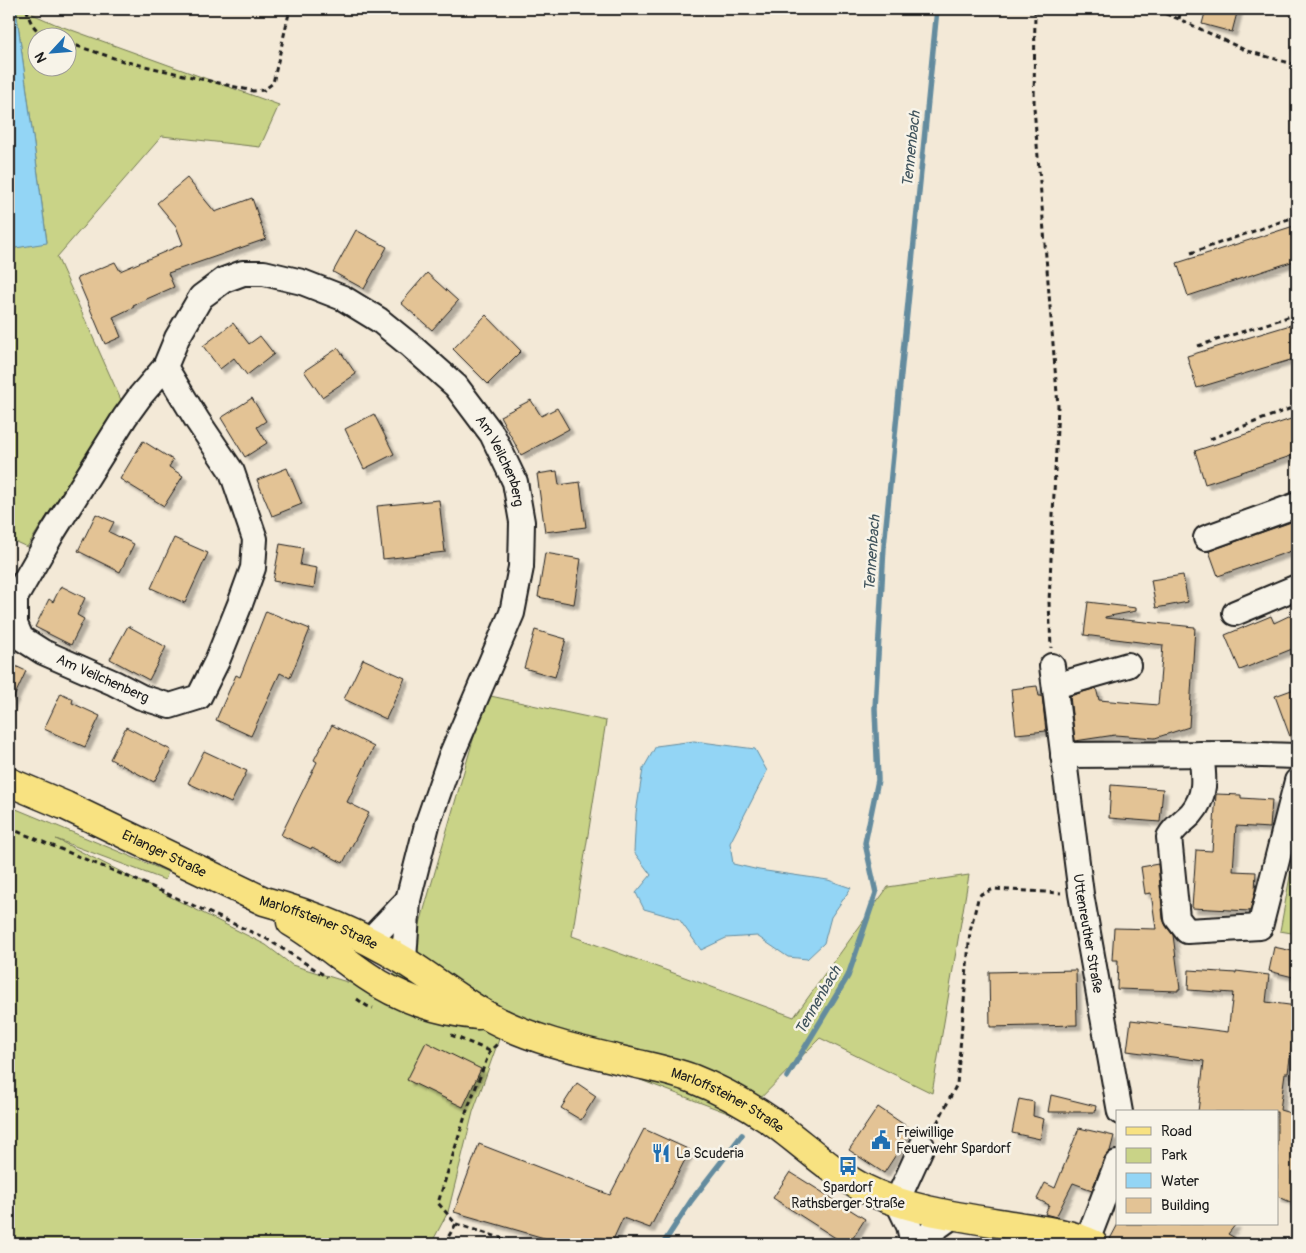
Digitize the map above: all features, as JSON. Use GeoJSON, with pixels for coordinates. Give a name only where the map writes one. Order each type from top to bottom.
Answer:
{"type":"FeatureCollection","features":[{"type":"Feature","properties":{"kind":"main road","name":"Erlanger Straße"},"geometry":{"type":"LineString","coordinates":[[9,782],[66,806],[264,902]]}},
{"type":"Feature","properties":{"kind":"main road","name":"Marloffsteiner Straße"},"geometry":{"type":"LineString","coordinates":[[264,902],[288,908],[370,940],[404,960],[486,1015],[521,1032],[542,1040],[689,1077],[715,1088],[770,1121],[840,1173],[864,1188],[897,1202],[954,1215]]}},
{"type":"Feature","properties":{"kind":"main road","name":"Marloffsteiner Straße"},"geometry":{"type":"LineString","coordinates":[[264,902],[316,937],[364,983],[460,1014],[486,1015]]}},
{"type":"Feature","properties":{"kind":"main road"},"geometry":{"type":"LineString","coordinates":[[370,940],[364,962],[364,983],[386,977],[404,960]]}},
{"type":"Feature","properties":{"kind":"main road"},"geometry":{"type":"LineString","coordinates":[[954,1215],[1048,1231],[1090,1243]]}},
{"type":"Feature","properties":{"kind":"street","name":"Am Veilchenberg"},"geometry":{"type":"LineString","coordinates":[[165,367],[197,420],[232,472],[255,539],[253,568],[217,661],[199,698],[170,706],[141,697],[114,682],[43,652],[21,638],[15,624],[15,598],[53,532],[125,417],[165,367],[176,338],[201,297],[224,280],[243,273],[264,273],[302,282],[343,298],[379,320],[456,386],[492,434],[515,482],[522,522],[522,567],[512,613],[451,756],[427,825],[408,900],[404,960]]}},
{"type":"Feature","properties":{"kind":"street"},"geometry":{"type":"LineString","coordinates":[[1206,538],[1297,505]]}},
{"type":"Feature","properties":{"kind":"street"},"geometry":{"type":"LineString","coordinates":[[1235,613],[1297,587]]}},
{"type":"Feature","properties":{"kind":"street"},"geometry":{"type":"LineString","coordinates":[[1053,676],[1128,665]]}},
{"type":"Feature","properties":{"kind":"street","name":"Uttenreuther Straße"},"geometry":{"type":"LineString","coordinates":[[1053,676],[1081,894],[1120,1110]]}},
{"type":"Feature","properties":{"kind":"street"},"geometry":{"type":"LineString","coordinates":[[1063,755],[1202,754],[1297,756]]}},
{"type":"Feature","properties":{"kind":"street"},"geometry":{"type":"LineString","coordinates":[[1202,754],[1205,783],[1199,801],[1190,814],[1176,826],[1169,837],[1177,918],[1187,930],[1260,928],[1297,781]]}},
{"type":"Feature","properties":{"kind":"street","name":"Am Veilchenberg"},"geometry":{"type":"LineString","coordinates":[[370,940],[408,900]]}},
{"type":"Feature","properties":{"kind":"street"},"geometry":{"type":"LineString","coordinates":[[913,1244],[909,1226],[897,1202],[922,1146]]}},
{"type":"Feature","properties":{"kind":"street"},"geometry":{"type":"LineString","coordinates":[[1090,1243],[1116,1166]]}},
{"type":"Feature","properties":{"kind":"street"},"geometry":{"type":"LineString","coordinates":[[920,1244],[933,1230],[954,1215]]}},
{"type":"Feature","properties":{"kind":"path"},"geometry":{"type":"LineString","coordinates":[[26,9],[28,18],[34,28]]}},
{"type":"Feature","properties":{"kind":"path"},"geometry":{"type":"LineString","coordinates":[[78,46],[123,61],[253,91],[264,90],[272,83],[290,9]]}},
{"type":"Feature","properties":{"kind":"path"},"geometry":{"type":"LineString","coordinates":[[657,9],[689,11],[716,9]]}},
{"type":"Feature","properties":{"kind":"path"},"geometry":{"type":"LineString","coordinates":[[1035,9],[1034,107],[1058,406],[1049,602],[1053,676]]}},
{"type":"Feature","properties":{"kind":"path"},"geometry":{"type":"LineString","coordinates":[[1085,9],[1161,12],[1247,51],[1297,65]]}},
{"type":"Feature","properties":{"kind":"path"},"geometry":{"type":"LineString","coordinates":[[1179,19],[1181,9]]}},
{"type":"Feature","properties":{"kind":"path"},"geometry":{"type":"LineString","coordinates":[[1191,253],[1297,216]]}},
{"type":"Feature","properties":{"kind":"path"},"geometry":{"type":"LineString","coordinates":[[1198,346],[1297,314]]}},
{"type":"Feature","properties":{"kind":"path"},"geometry":{"type":"LineString","coordinates":[[1210,438],[1297,406]]}},
{"type":"Feature","properties":{"kind":"path"},"geometry":{"type":"LineString","coordinates":[[9,828],[148,885],[267,939],[329,978]]}},
{"type":"Feature","properties":{"kind":"path"},"geometry":{"type":"LineString","coordinates":[[922,1146],[930,1137],[957,1084],[962,1045],[970,931],[976,905],[981,894],[994,889],[1081,894]]}},
{"type":"Feature","properties":{"kind":"path"},"geometry":{"type":"LineString","coordinates":[[364,983],[367,1006],[377,1009]]}},
{"type":"Feature","properties":{"kind":"path"},"geometry":{"type":"LineString","coordinates":[[448,1034],[490,1051],[466,1110],[438,1203],[456,1224],[520,1244]]}},
{"type":"Feature","properties":{"kind":"path"},"geometry":{"type":"LineString","coordinates":[[444,1244],[456,1224]]}},
{"type":"Feature","properties":{"kind":"green space"},"geometry":{"type":"Polygon","coordinates":[[[16,9],[21,9],[66,28],[28,28],[28,78],[78,78],[78,32],[279,105],[260,147],[162,136],[57,257],[121,400],[27,547],[9,539],[9,249],[47,242],[16,9]]]}},
{"type":"Feature","properties":{"kind":"green space"},"geometry":{"type":"Polygon","coordinates":[[[486,695],[606,721],[572,936],[794,1017],[888,887],[969,875],[932,1093],[820,1038],[741,1118],[503,1028],[473,1112],[448,1212],[431,1244],[9,1244],[9,806],[168,872],[165,880],[56,839],[266,945],[292,965],[399,998],[390,978],[400,969],[406,972],[486,695]]]}},
{"type":"Feature","properties":{"kind":"green space"},"geometry":{"type":"Polygon","coordinates":[[[1297,838],[1297,934],[1280,931],[1297,838]]]}},
{"type":"Feature","properties":{"kind":"water"},"geometry":{"type":"Polygon","coordinates":[[[9,9],[16,9],[47,243],[9,249],[9,9]]]}},
{"type":"Feature","properties":{"kind":"water"},"geometry":{"type":"Polygon","coordinates":[[[694,741],[755,749],[767,771],[730,843],[733,864],[759,870],[828,880],[851,888],[831,917],[824,943],[807,959],[788,957],[757,936],[726,938],[701,950],[679,919],[644,909],[636,893],[651,875],[634,852],[636,813],[643,769],[656,746],[694,741]]]}},
{"type":"Feature","properties":{"kind":"building"},"geometry":{"type":"Polygon","coordinates":[[[1206,9],[1238,9],[1232,32],[1202,24],[1206,9]]]}},
{"type":"Feature","properties":{"kind":"building"},"geometry":{"type":"Polygon","coordinates":[[[187,178],[215,212],[252,198],[266,239],[168,273],[174,287],[133,305],[134,307],[113,317],[121,337],[105,344],[77,278],[115,262],[120,271],[183,244],[176,226],[157,203],[187,178]]]}},
{"type":"Feature","properties":{"kind":"building"},"geometry":{"type":"Polygon","coordinates":[[[1297,225],[1297,260],[1188,296],[1177,263],[1297,225]]]}},
{"type":"Feature","properties":{"kind":"building"},"geometry":{"type":"Polygon","coordinates":[[[356,230],[387,247],[364,289],[333,272],[356,230]]]}},
{"type":"Feature","properties":{"kind":"building"},"geometry":{"type":"Polygon","coordinates":[[[427,273],[458,301],[432,330],[401,303],[427,273]]]}},
{"type":"Feature","properties":{"kind":"building"},"geometry":{"type":"Polygon","coordinates":[[[486,315],[521,351],[488,384],[453,349],[486,315]]]}},
{"type":"Feature","properties":{"kind":"building"},"geometry":{"type":"Polygon","coordinates":[[[233,323],[249,344],[260,336],[274,354],[247,375],[234,358],[220,369],[203,346],[233,323]]]}},
{"type":"Feature","properties":{"kind":"building"},"geometry":{"type":"Polygon","coordinates":[[[1297,323],[1297,358],[1197,388],[1187,356],[1297,323]]]}},
{"type":"Feature","properties":{"kind":"building"},"geometry":{"type":"Polygon","coordinates":[[[338,348],[356,374],[322,397],[304,371],[338,348]]]}},
{"type":"Feature","properties":{"kind":"building"},"geometry":{"type":"Polygon","coordinates":[[[252,398],[266,421],[257,427],[267,443],[245,457],[221,418],[252,398]]]}},
{"type":"Feature","properties":{"kind":"building"},"geometry":{"type":"Polygon","coordinates":[[[531,400],[541,416],[557,408],[569,429],[521,455],[500,416],[531,400]]]}},
{"type":"Feature","properties":{"kind":"building"},"geometry":{"type":"Polygon","coordinates":[[[374,414],[394,454],[364,469],[345,429],[374,414]]]}},
{"type":"Feature","properties":{"kind":"building"},"geometry":{"type":"Polygon","coordinates":[[[1297,417],[1297,454],[1205,484],[1195,451],[1297,417]]]}},
{"type":"Feature","properties":{"kind":"building"},"geometry":{"type":"Polygon","coordinates":[[[143,441],[173,460],[169,467],[183,476],[164,506],[120,479],[143,441]]]}},
{"type":"Feature","properties":{"kind":"building"},"geometry":{"type":"Polygon","coordinates":[[[287,468],[302,504],[272,516],[257,480],[287,468]]]}},
{"type":"Feature","properties":{"kind":"building"},"geometry":{"type":"Polygon","coordinates":[[[557,471],[559,485],[580,482],[586,527],[545,532],[537,474],[557,471]]]}},
{"type":"Feature","properties":{"kind":"building"},"geometry":{"type":"Polygon","coordinates":[[[439,500],[445,552],[383,559],[377,506],[439,500]]]}},
{"type":"Feature","properties":{"kind":"building"},"geometry":{"type":"Polygon","coordinates":[[[96,514],[114,522],[109,532],[134,544],[120,572],[78,551],[96,514]]]}},
{"type":"Feature","properties":{"kind":"building"},"geometry":{"type":"Polygon","coordinates":[[[1297,520],[1297,549],[1218,576],[1209,551],[1297,520]]]}},
{"type":"Feature","properties":{"kind":"building"},"geometry":{"type":"Polygon","coordinates":[[[174,538],[208,553],[185,603],[151,588],[174,538]]]}},
{"type":"Feature","properties":{"kind":"building"},"geometry":{"type":"Polygon","coordinates":[[[280,544],[303,548],[300,565],[317,568],[314,588],[273,581],[280,544]]]}},
{"type":"Feature","properties":{"kind":"building"},"geometry":{"type":"Polygon","coordinates":[[[545,553],[581,559],[574,604],[538,597],[545,553]]]}},
{"type":"Feature","properties":{"kind":"building"},"geometry":{"type":"Polygon","coordinates":[[[1183,575],[1188,602],[1156,608],[1151,580],[1183,575]]]}},
{"type":"Feature","properties":{"kind":"building"},"geometry":{"type":"Polygon","coordinates":[[[61,586],[85,598],[77,615],[84,619],[71,645],[35,627],[49,599],[53,602],[61,586]]]}},
{"type":"Feature","properties":{"kind":"building"},"geometry":{"type":"Polygon","coordinates":[[[1088,602],[1136,608],[1136,611],[1105,618],[1195,627],[1189,727],[1155,738],[1115,735],[1075,741],[1070,696],[1096,688],[1099,700],[1158,705],[1163,645],[1084,635],[1088,602]]]}},
{"type":"Feature","properties":{"kind":"building"},"geometry":{"type":"Polygon","coordinates":[[[266,611],[310,629],[290,678],[280,673],[251,736],[216,720],[236,675],[240,677],[266,611]]]}},
{"type":"Feature","properties":{"kind":"building"},"geometry":{"type":"Polygon","coordinates":[[[1297,612],[1297,647],[1240,670],[1225,635],[1271,616],[1274,623],[1297,612]]]}},
{"type":"Feature","properties":{"kind":"building"},"geometry":{"type":"Polygon","coordinates":[[[128,626],[166,647],[149,680],[110,659],[128,626]]]}},
{"type":"Feature","properties":{"kind":"building"},"geometry":{"type":"Polygon","coordinates":[[[535,630],[566,639],[555,677],[524,668],[535,630]]]}},
{"type":"Feature","properties":{"kind":"building"},"geometry":{"type":"Polygon","coordinates":[[[363,659],[405,678],[386,719],[344,699],[363,659]]]}},
{"type":"Feature","properties":{"kind":"building"},"geometry":{"type":"Polygon","coordinates":[[[9,663],[26,671],[9,708],[9,663]]]}},
{"type":"Feature","properties":{"kind":"building"},"geometry":{"type":"Polygon","coordinates":[[[1037,686],[1039,696],[1042,696],[1046,731],[1016,734],[1011,689],[1037,686]]]}},
{"type":"Feature","properties":{"kind":"building"},"geometry":{"type":"Polygon","coordinates":[[[1297,688],[1297,742],[1292,742],[1275,696],[1297,688]]]}},
{"type":"Feature","properties":{"kind":"building"},"geometry":{"type":"Polygon","coordinates":[[[61,693],[73,699],[72,703],[100,716],[85,747],[44,729],[61,693]]]}},
{"type":"Feature","properties":{"kind":"building"},"geometry":{"type":"Polygon","coordinates":[[[332,725],[374,747],[347,802],[369,813],[343,863],[312,847],[311,849],[281,835],[317,762],[314,760],[332,725]]]}},
{"type":"Feature","properties":{"kind":"building"},"geometry":{"type":"Polygon","coordinates":[[[126,727],[171,750],[154,782],[110,759],[126,727]]]}},
{"type":"Feature","properties":{"kind":"building"},"geometry":{"type":"Polygon","coordinates":[[[204,751],[247,771],[231,803],[188,783],[204,751]]]}},
{"type":"Feature","properties":{"kind":"building"},"geometry":{"type":"Polygon","coordinates":[[[1111,785],[1163,789],[1160,822],[1109,818],[1111,785]]]}},
{"type":"Feature","properties":{"kind":"building"},"geometry":{"type":"Polygon","coordinates":[[[1216,794],[1241,795],[1241,798],[1272,800],[1270,828],[1236,826],[1233,871],[1256,872],[1255,891],[1250,911],[1192,908],[1196,850],[1212,851],[1216,794]]]}},
{"type":"Feature","properties":{"kind":"building"},"geometry":{"type":"Polygon","coordinates":[[[1158,864],[1163,919],[1173,935],[1180,989],[1178,991],[1117,989],[1118,960],[1112,960],[1114,928],[1156,929],[1151,893],[1145,894],[1141,867],[1158,864]]]}},
{"type":"Feature","properties":{"kind":"building"},"geometry":{"type":"Polygon","coordinates":[[[1274,947],[1297,952],[1297,978],[1269,971],[1274,947]]]}},
{"type":"Feature","properties":{"kind":"building"},"geometry":{"type":"Polygon","coordinates":[[[1076,970],[1077,1025],[990,1027],[989,972],[1076,970]]]}},
{"type":"Feature","properties":{"kind":"building"},"geometry":{"type":"Polygon","coordinates":[[[1189,970],[1236,973],[1236,971],[1269,975],[1266,1002],[1297,1006],[1288,1073],[1285,1073],[1280,1110],[1297,1115],[1297,1205],[1278,1196],[1278,1110],[1198,1110],[1204,1061],[1127,1051],[1131,1020],[1228,1032],[1233,993],[1188,990],[1189,970]]]}},
{"type":"Feature","properties":{"kind":"building"},"geometry":{"type":"Polygon","coordinates":[[[426,1042],[481,1069],[463,1107],[407,1080],[426,1042]]]}},
{"type":"Feature","properties":{"kind":"building"},"geometry":{"type":"Polygon","coordinates":[[[577,1083],[596,1096],[581,1120],[561,1108],[577,1083]]]}},
{"type":"Feature","properties":{"kind":"building"},"geometry":{"type":"Polygon","coordinates":[[[1051,1095],[1096,1106],[1095,1112],[1048,1112],[1051,1095]]]}},
{"type":"Feature","properties":{"kind":"building"},"geometry":{"type":"Polygon","coordinates":[[[1019,1099],[1034,1102],[1033,1116],[1044,1119],[1040,1139],[1012,1133],[1019,1099]]]}},
{"type":"Feature","properties":{"kind":"building","name":"Freiwillige Feuerwehr Spardorf"},"geometry":{"type":"Polygon","coordinates":[[[878,1107],[912,1130],[884,1173],[849,1150],[878,1107]]]}},
{"type":"Feature","properties":{"kind":"building"},"geometry":{"type":"Polygon","coordinates":[[[1079,1128],[1114,1136],[1110,1151],[1104,1158],[1092,1190],[1073,1183],[1056,1217],[1045,1214],[1049,1205],[1037,1199],[1045,1183],[1055,1188],[1079,1128]]]}},
{"type":"Feature","properties":{"kind":"building"},"geometry":{"type":"Polygon","coordinates":[[[644,1129],[690,1150],[650,1228],[623,1218],[611,1244],[565,1244],[454,1212],[479,1144],[610,1195],[644,1129]]]}},
{"type":"Feature","properties":{"kind":"building"},"geometry":{"type":"Polygon","coordinates":[[[790,1172],[865,1219],[849,1244],[845,1244],[773,1198],[790,1172]]]}},
{"type":"Feature","properties":{"kind":"building"},"geometry":{"type":"Polygon","coordinates":[[[1117,1226],[1234,1226],[1228,1234],[1246,1244],[1121,1244],[1110,1239],[1117,1226]]]}},
{"type":"Feature","properties":{"kind":"waterway","name":"Tennenbach"},"geometry":{"type":"LineString","coordinates":[[787,1077],[848,976],[876,893],[865,843],[878,780],[875,709],[884,546],[937,9]]}},
{"type":"Feature","properties":{"kind":"waterway","name":"Tennenbach"},"geometry":{"type":"LineString","coordinates":[[663,1244],[691,1201],[742,1135]]}},
{"type":"Feature","properties":{"kind":"place","name":"Freiwillige Feuerwehr Spardorf"},"geometry":{"type":"Point","coordinates":[881,1140]}},
{"type":"Feature","properties":{"kind":"place","name":"La Scuderia"},"geometry":{"type":"Point","coordinates":[661,1153]}},
{"type":"Feature","properties":{"kind":"place","name":"Spardorf Rathsberger Straße"},"geometry":{"type":"Point","coordinates":[848,1166]}}]}
